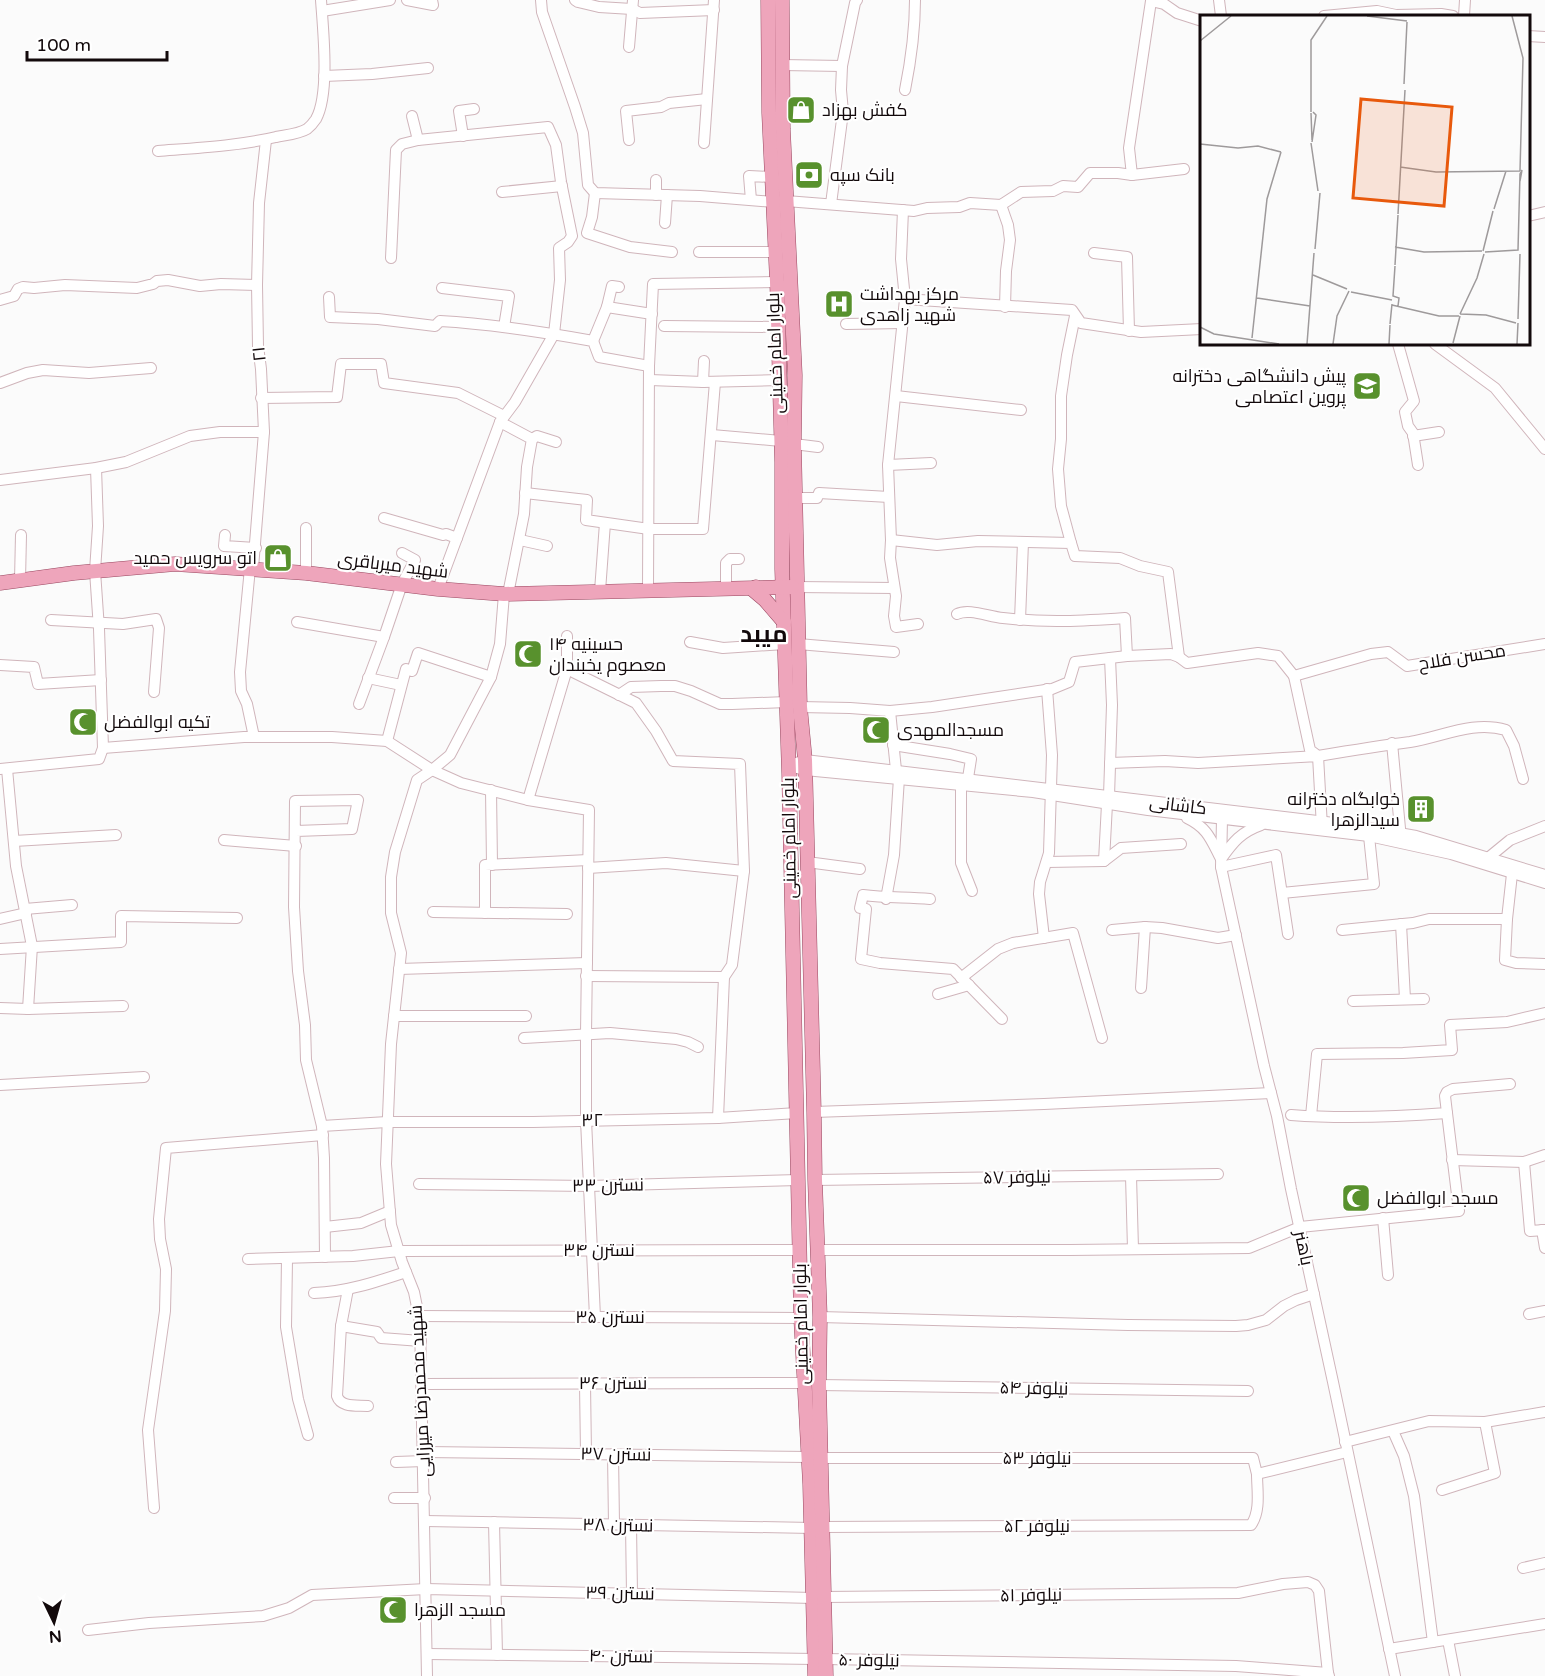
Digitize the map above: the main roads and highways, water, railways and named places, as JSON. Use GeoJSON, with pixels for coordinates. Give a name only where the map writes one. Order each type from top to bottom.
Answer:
{"type":"FeatureCollection","features":[{"type":"Feature","properties":{"kind":"main road","name":"بلوار امام خمینی"},"geometry":{"type":"LineString","coordinates":[[768,0],[772,177],[780,201],[795,375],[788,443],[782,569],[784,622],[791,644]]}},
{"type":"Feature","properties":{"kind":"main road","name":"بلوار امام خمینی"},"geometry":{"type":"LineString","coordinates":[[782,0],[783,129],[775,252],[779,380],[795,498],[797,586],[791,644],[794,704],[805,765],[820,1317],[815,1457],[820,1659],[815,1676]]}},
{"type":"Feature","properties":{"kind":"main road","name":"شهید میرباقری"},"geometry":{"type":"LineString","coordinates":[[0,583],[175,564],[251,568],[438,589],[506,594],[797,586]]}},
{"type":"Feature","properties":{"kind":"main road"},"geometry":{"type":"LineString","coordinates":[[782,569],[767,583],[752,589],[784,622]]}},
{"type":"Feature","properties":{"kind":"main road","name":"بلوار امام خمینی"},"geometry":{"type":"LineString","coordinates":[[794,704],[788,766],[801,1318],[804,1383],[815,1457]]}},
{"type":"Feature","properties":{"kind":"main road"},"geometry":{"type":"LineString","coordinates":[[795,1044],[812,1044]]}},
{"type":"Feature","properties":{"kind":"main road","name":"بلوار امام خمینی"},"geometry":{"type":"LineString","coordinates":[[820,1659],[826,1676]]}},
{"type":"Feature","properties":{"kind":"place","name":"کفش بهزاد"},"geometry":{"type":"Point","coordinates":[801,110]}},
{"type":"Feature","properties":{"kind":"place","name":"بانک سپه"},"geometry":{"type":"Point","coordinates":[809,175]}},
{"type":"Feature","properties":{"kind":"place","name":"مرکز بهداشت شهید زاهدی"},"geometry":{"type":"Point","coordinates":[839,304]}},
{"type":"Feature","properties":{"kind":"place","name":"پیش دانشگاهی دخترانه پروین اعتصامی"},"geometry":{"type":"Point","coordinates":[1367,386]}},
{"type":"Feature","properties":{"kind":"place","name":"اتو سرویس حمید"},"geometry":{"type":"Point","coordinates":[278,558]}},
{"type":"Feature","properties":{"kind":"place","name":"حسینیه ۱۴ معصوم یخبندان"},"geometry":{"type":"Point","coordinates":[528,654]}},
{"type":"Feature","properties":{"kind":"place","name":"تکیه ابوالفضل"},"geometry":{"type":"Point","coordinates":[83,722]}},
{"type":"Feature","properties":{"kind":"place","name":"مسجدالمهدی"},"geometry":{"type":"Point","coordinates":[876,730]}},
{"type":"Feature","properties":{"kind":"place","name":"خوابگاه دخترانه سیدالزهرا"},"geometry":{"type":"Point","coordinates":[1421,809]}},
{"type":"Feature","properties":{"kind":"place","name":"مسجد ابوالفضل"},"geometry":{"type":"Point","coordinates":[1356,1198]}},
{"type":"Feature","properties":{"kind":"place","name":"مسجد الزهرا"},"geometry":{"type":"Point","coordinates":[393,1610]}},
{"type":"Feature","properties":{"kind":"district","name":"میبد"},"geometry":{"type":"Point","coordinates":[764,634]}}]}
